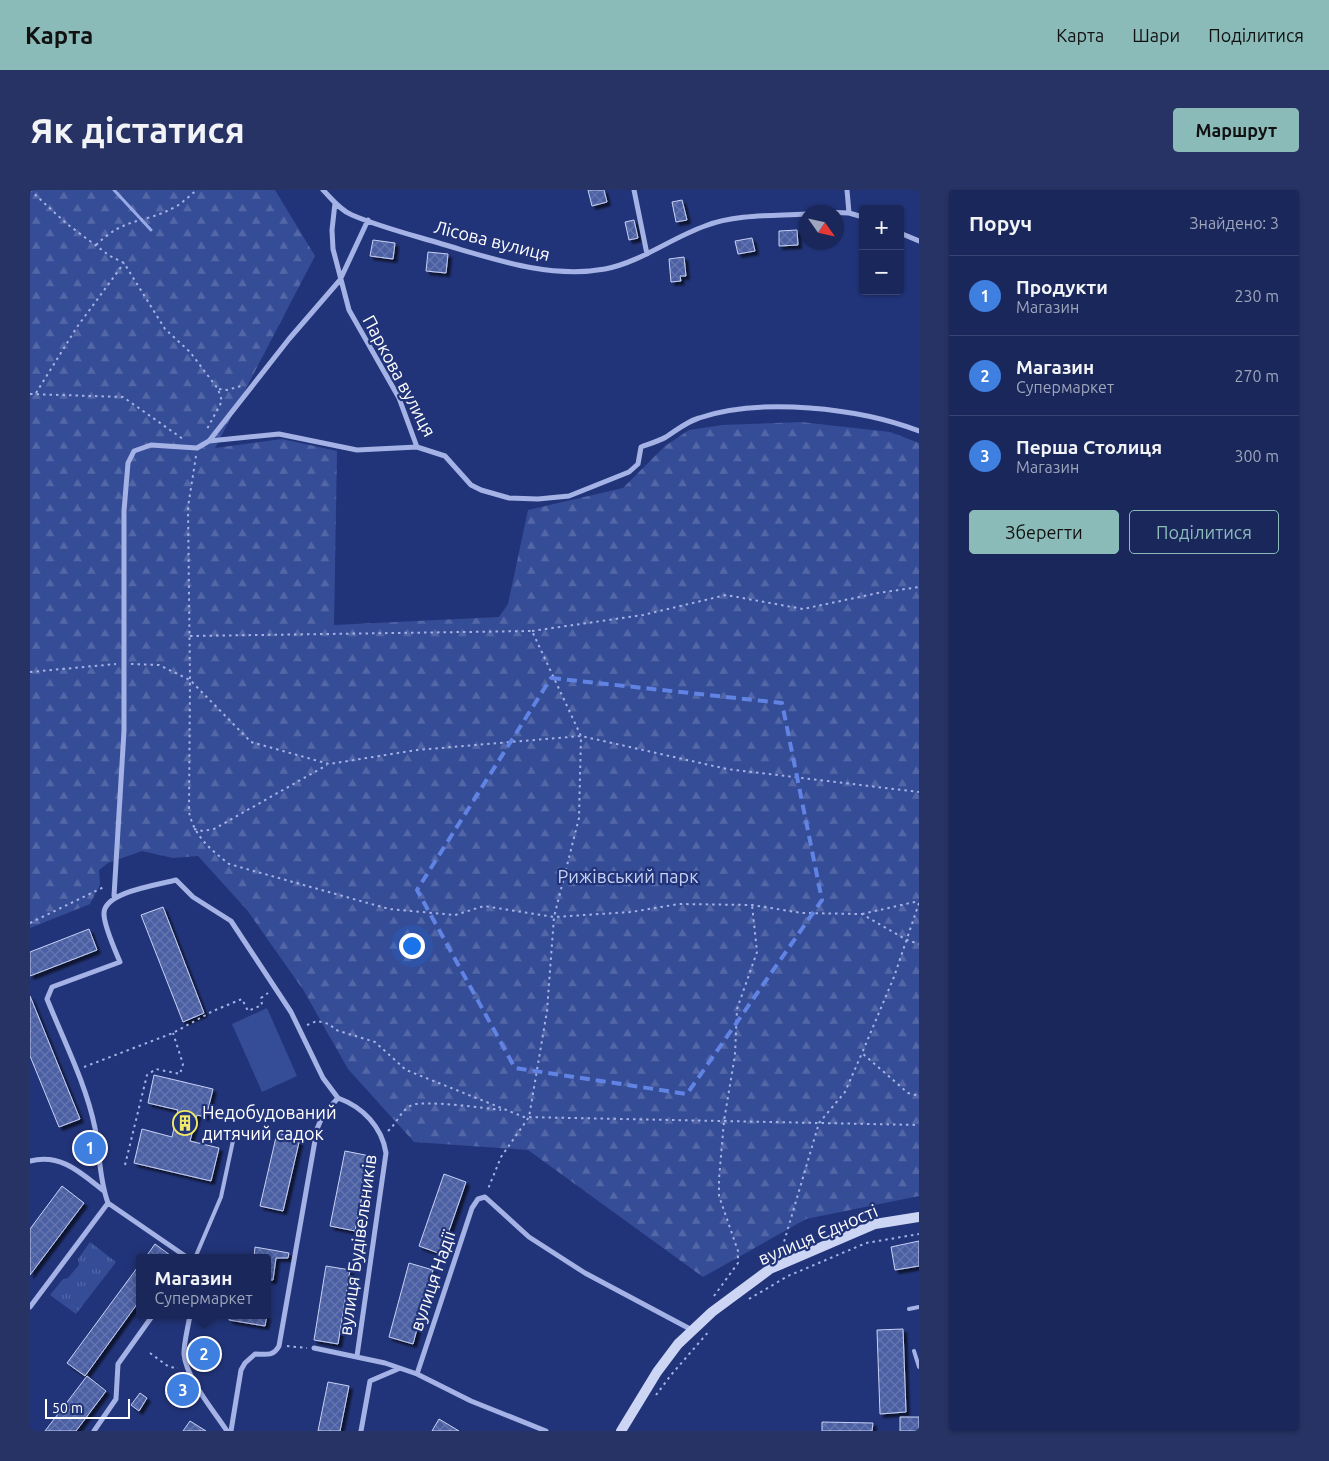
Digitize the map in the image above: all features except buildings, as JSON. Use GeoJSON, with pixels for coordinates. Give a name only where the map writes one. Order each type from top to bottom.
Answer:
{"type":"FeatureCollection","features":[{"type":"Feature","properties":{"kind":"street","name":"Лісова вулиця"},"geometry":{"type":"LineString","coordinates":[[323,190],[335,203],[351,214],[398,231],[482,256],[549,271],[606,269],[627,263],[706,225],[730,219],[799,214]]}},
{"type":"Feature","properties":{"kind":"street"},"geometry":{"type":"LineString","coordinates":[[634,190],[647,254]]}},
{"type":"Feature","properties":{"kind":"street"},"geometry":{"type":"LineString","coordinates":[[847,190],[849,213]]}},
{"type":"Feature","properties":{"kind":"street","name":"Паркова вулиця"},"geometry":{"type":"LineString","coordinates":[[335,203],[332,240],[340,280],[350,310],[399,398],[418,447],[445,456],[471,485],[481,490],[509,498],[538,499],[569,496],[629,472],[638,464],[641,447],[664,438],[688,422],[728,412],[773,406],[802,408],[870,416],[896,422],[919,431]]}},
{"type":"Feature","properties":{"kind":"street"},"geometry":{"type":"LineString","coordinates":[[844,213],[859,216]]}},
{"type":"Feature","properties":{"kind":"street"},"geometry":{"type":"LineString","coordinates":[[182,1254],[108,1203],[104,1191],[95,1127],[47,999],[52,987],[120,962],[104,915],[105,907],[114,896],[124,731],[124,511],[128,463],[134,452],[151,445],[197,448],[209,441],[289,338],[340,280],[368,220]]}},
{"type":"Feature","properties":{"kind":"street"},"geometry":{"type":"LineString","coordinates":[[904,235],[919,241]]}},
{"type":"Feature","properties":{"kind":"street"},"geometry":{"type":"LineString","coordinates":[[209,441],[279,434],[357,450],[418,447]]}},
{"type":"Feature","properties":{"kind":"street"},"geometry":{"type":"LineString","coordinates":[[114,896],[176,880],[192,898],[231,921],[276,988],[323,1078],[338,1098],[323,1115],[318,1129],[279,1346],[276,1352],[271,1355],[254,1354],[241,1370],[231,1431]]}},
{"type":"Feature","properties":{"kind":"street","name":"вулиця Будівельників"},"geometry":{"type":"LineString","coordinates":[[338,1098],[354,1105],[381,1133],[386,1153],[357,1356]]}},
{"type":"Feature","properties":{"kind":"street"},"geometry":{"type":"LineString","coordinates":[[30,1161],[40,1159],[66,1163],[104,1191]]}},
{"type":"Feature","properties":{"kind":"street"},"geometry":{"type":"LineString","coordinates":[[484,1198],[528,1237],[585,1273],[692,1330]]}},
{"type":"Feature","properties":{"kind":"street","name":"вулиця Надії"},"geometry":{"type":"LineString","coordinates":[[417,1374],[472,1208],[478,1199],[484,1198]]}},
{"type":"Feature","properties":{"kind":"street"},"geometry":{"type":"LineString","coordinates":[[30,1306],[108,1203]]}},
{"type":"Feature","properties":{"kind":"street","name":"вулиця Єдності"},"geometry":{"type":"LineString","coordinates":[[621,1431],[657,1372],[692,1330],[708,1315],[770,1269],[875,1224],[919,1217]]}},
{"type":"Feature","properties":{"kind":"street"},"geometry":{"type":"LineString","coordinates":[[94,1431],[116,1399],[118,1364],[150,1319]]}},
{"type":"Feature","properties":{"kind":"street"},"geometry":{"type":"LineString","coordinates":[[189,1319],[184,1346],[188,1368],[227,1431]]}},
{"type":"Feature","properties":{"kind":"street"},"geometry":{"type":"LineString","coordinates":[[314,1348],[357,1356],[401,1368],[470,1401],[546,1431]]}},
{"type":"Feature","properties":{"kind":"street"},"geometry":{"type":"LineString","coordinates":[[361,1431],[370,1380],[401,1368]]}},
{"type":"Feature","properties":{"kind":"lane"},"geometry":{"type":"LineString","coordinates":[[197,1254],[221,1197],[234,1136]]}},
{"type":"Feature","properties":{"kind":"lane"},"geometry":{"type":"LineString","coordinates":[[908,1309],[919,1307]]}},
{"type":"Feature","properties":{"kind":"lane"},"geometry":{"type":"LineString","coordinates":[[914,1351],[919,1367]]}},
{"type":"Feature","properties":{"kind":"path"},"geometry":{"type":"LineString","coordinates":[[30,190],[67,224],[124,264],[165,329],[190,352],[218,389],[222,401],[197,448],[188,507],[190,636],[189,812],[192,828],[212,850],[229,864],[254,873],[323,889],[389,909],[455,915],[484,906],[554,917],[631,912],[679,904],[752,905],[802,913],[862,914],[919,902],[907,940],[845,1092],[819,1123],[784,1242],[770,1269]]}},
{"type":"Feature","properties":{"kind":"path"},"geometry":{"type":"LineString","coordinates":[[96,245],[111,230],[130,221],[176,207],[196,190]]}},
{"type":"Feature","properties":{"kind":"path"},"geometry":{"type":"LineString","coordinates":[[36,393],[76,327],[124,264]]}},
{"type":"Feature","properties":{"kind":"path"},"geometry":{"type":"LineString","coordinates":[[30,394],[123,397],[197,448]]}},
{"type":"Feature","properties":{"kind":"path"},"geometry":{"type":"LineString","coordinates":[[190,636],[532,631],[643,615],[726,595],[803,609],[878,593],[919,587]]}},
{"type":"Feature","properties":{"kind":"path"},"geometry":{"type":"LineString","coordinates":[[484,1198],[501,1158],[529,1117],[547,1011],[554,917],[579,818],[581,736],[532,631]]}},
{"type":"Feature","properties":{"kind":"path"},"geometry":{"type":"LineString","coordinates":[[30,672],[124,664],[160,666],[190,680],[251,742],[329,764]]}},
{"type":"Feature","properties":{"kind":"path"},"geometry":{"type":"LineString","coordinates":[[192,828],[203,831],[214,829],[329,764],[417,750],[581,736],[727,769],[919,792]]}},
{"type":"Feature","properties":{"kind":"path"},"geometry":{"type":"LineString","coordinates":[[30,923],[115,881]]}},
{"type":"Feature","properties":{"kind":"path"},"geometry":{"type":"LineString","coordinates":[[708,1315],[716,1291],[738,1263],[738,1251],[719,1196],[724,1121],[735,1055],[738,1009],[757,952],[752,905]]}},
{"type":"Feature","properties":{"kind":"path"},"geometry":{"type":"LineString","coordinates":[[862,914],[907,940],[919,944]]}},
{"type":"Feature","properties":{"kind":"path"},"geometry":{"type":"LineString","coordinates":[[75,1070],[173,1033],[213,1011],[242,999],[248,1011],[262,1005],[261,998]]}},
{"type":"Feature","properties":{"kind":"path"},"geometry":{"type":"LineString","coordinates":[[297,1026],[317,1021],[329,1024],[336,1030],[375,1042],[406,1070],[449,1086],[505,1111]]}},
{"type":"Feature","properties":{"kind":"path"},"geometry":{"type":"LineString","coordinates":[[125,1166],[147,1074],[156,1069],[180,1074],[182,1064],[173,1033]]}},
{"type":"Feature","properties":{"kind":"path"},"geometry":{"type":"LineString","coordinates":[[862,1052],[908,1093],[919,1096]]}},
{"type":"Feature","properties":{"kind":"path"},"geometry":{"type":"LineString","coordinates":[[381,1133],[386,1132],[403,1112],[413,1104],[468,1105],[529,1117],[919,1125]]}},
{"type":"Feature","properties":{"kind":"path"},"geometry":{"type":"LineString","coordinates":[[749,1299],[788,1276],[866,1243],[919,1234]]}},
{"type":"Feature","properties":{"kind":"path"},"geometry":{"type":"LineString","coordinates":[[656,1396],[671,1375],[715,1325]]}},
{"type":"Feature","properties":{"kind":"path"},"geometry":{"type":"LineString","coordinates":[[279,1346],[314,1348]]}},
{"type":"Feature","properties":{"kind":"path"},"geometry":{"type":"LineString","coordinates":[[150,1353],[169,1367]]}},
{"type":"Feature","properties":{"kind":"highlighted area"},"geometry":{"type":"Polygon","coordinates":[[[551,678],[782,703],[822,900],[687,1094],[515,1068],[417,890],[551,678]]]}},
{"type":"Feature","properties":{"kind":"green space","name":"Рижівський парк"},"geometry":{"type":"Polygon","coordinates":[[[30,190],[275,190],[315,256],[215,448],[282,439],[337,451],[334,625],[499,617],[508,604],[528,510],[623,488],[665,446],[689,430],[722,425],[801,422],[890,432],[919,443],[919,1196],[806,1219],[703,1277],[528,1150],[414,1142],[348,1069],[304,991],[247,910],[198,856],[173,858],[142,851],[108,863],[99,870],[100,885],[90,904],[30,928],[30,190]]]}},
{"type":"Feature","properties":{"kind":"green space"},"geometry":{"type":"Polygon","coordinates":[[[267,1008],[297,1076],[262,1092],[232,1024],[267,1008]]]}},
{"type":"Feature","properties":{"kind":"green space"},"geometry":{"type":"Polygon","coordinates":[[[90,1242],[116,1262],[76,1314],[50,1295],[63,1279],[68,1278],[79,1265],[78,1259],[90,1242]]]}},
{"type":"Feature","properties":{"kind":"waterway"},"geometry":{"type":"LineString","coordinates":[[114,190],[151,230]]}},
{"type":"Feature","properties":{"kind":"place","name":"Недобудований дитячий садок"},"geometry":{"type":"Point","coordinates":[185,1123]}},
{"type":"Feature","properties":{"kind":"place","name":"Продукти"},"geometry":{"type":"Point","coordinates":[90,1148]}},
{"type":"Feature","properties":{"kind":"place","name":"Магазин"},"geometry":{"type":"Point","coordinates":[204,1354]}},
{"type":"Feature","properties":{"kind":"place","name":"Перша Столиця"},"geometry":{"type":"Point","coordinates":[183,1390]}}]}
